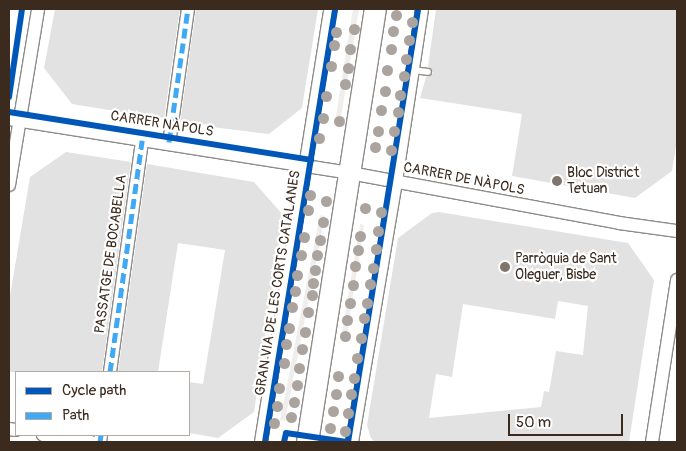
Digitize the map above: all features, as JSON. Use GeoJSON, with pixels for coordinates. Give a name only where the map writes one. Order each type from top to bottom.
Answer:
{"type":"FeatureCollection","features":[{"type":"Feature","properties":{"kind":"main road"},"geometry":{"type":"LineString","coordinates":[[307,442],[375,9]]}},
{"type":"Feature","properties":{"kind":"street"},"geometry":{"type":"LineString","coordinates":[[9,185],[14,120],[38,9]]}},
{"type":"Feature","properties":{"kind":"street"},"geometry":{"type":"LineString","coordinates":[[169,144],[188,9]]}},
{"type":"Feature","properties":{"kind":"street"},"geometry":{"type":"LineString","coordinates":[[261,442],[330,9]]}},
{"type":"Feature","properties":{"kind":"street"},"geometry":{"type":"LineString","coordinates":[[352,442],[396,181],[422,9]]}},
{"type":"Feature","properties":{"kind":"street","name":"CARRER DE NÀPOLS"},"geometry":{"type":"LineString","coordinates":[[14,120],[350,173],[619,223],[677,231]]}},
{"type":"Feature","properties":{"kind":"street","name":"PASSATGE DE BOCABELLA"},"geometry":{"type":"LineString","coordinates":[[110,371],[142,140]]}},
{"type":"Feature","properties":{"kind":"street"},"geometry":{"type":"LineString","coordinates":[[652,442],[677,280]]}},
{"type":"Feature","properties":{"kind":"street"},"geometry":{"type":"LineString","coordinates":[[50,436],[91,442]]}},
{"type":"Feature","properties":{"kind":"lane"},"geometry":{"type":"LineString","coordinates":[[412,70],[428,72]]}},
{"type":"Feature","properties":{"kind":"shaded area"},"geometry":{"type":"Polygon","coordinates":[[[353,9],[359,9],[340,123],[335,122],[353,9]]]}},
{"type":"Feature","properties":{"kind":"shaded area"},"geometry":{"type":"Polygon","coordinates":[[[320,215],[325,216],[285,421],[280,420],[320,215]]]}},
{"type":"Feature","properties":{"kind":"shaded area"},"geometry":{"type":"Polygon","coordinates":[[[360,224],[364,225],[346,341],[341,340],[360,224]]]}},
{"type":"Feature","properties":{"kind":"building"},"geometry":{"type":"Polygon","coordinates":[[[55,9],[180,9],[164,119],[72,104],[44,68],[55,9]]]}},
{"type":"Feature","properties":{"kind":"building"},"geometry":{"type":"Polygon","coordinates":[[[196,9],[318,9],[302,108],[269,134],[180,123],[196,9]]]}},
{"type":"Feature","properties":{"kind":"building"},"geometry":{"type":"Polygon","coordinates":[[[436,9],[677,9],[677,140],[672,171],[635,198],[512,176],[522,114],[420,98],[426,77],[433,73],[428,67],[436,9]]]}},
{"type":"Feature","properties":{"kind":"building"},"geometry":{"type":"Polygon","coordinates":[[[66,152],[131,162],[102,371],[9,372],[9,302],[30,177],[66,152]]]}},
{"type":"Feature","properties":{"kind":"building"},"geometry":{"type":"Polygon","coordinates":[[[147,164],[254,182],[283,215],[254,412],[218,438],[190,433],[190,382],[203,384],[225,250],[178,243],[158,371],[118,371],[147,164]]]}},
{"type":"Feature","properties":{"kind":"building"},"geometry":{"type":"Polygon","coordinates":[[[439,212],[628,243],[654,280],[629,442],[374,442],[367,425],[398,238],[432,213],[439,212]],[[558,301],[555,319],[463,304],[452,377],[436,374],[429,418],[541,407],[544,391],[549,392],[556,351],[583,355],[588,306],[558,301]]]}},
{"type":"Feature","properties":{"kind":"marked path"},"geometry":{"type":"LineString","coordinates":[[169,142],[188,9]]}},
{"type":"Feature","properties":{"kind":"marked path"},"geometry":{"type":"LineString","coordinates":[[110,371],[142,140]]}},
{"type":"Feature","properties":{"kind":"marked path"},"geometry":{"type":"LineString","coordinates":[[100,442],[101,436]]}},
{"type":"Feature","properties":{"kind":"cycle path"},"geometry":{"type":"LineString","coordinates":[[9,97],[22,9]]}},
{"type":"Feature","properties":{"kind":"cycle path","name":"GRAN VIA DE LES CORTS CATALANES"},"geometry":{"type":"LineString","coordinates":[[265,442],[335,9]]}},
{"type":"Feature","properties":{"kind":"cycle path"},"geometry":{"type":"LineString","coordinates":[[284,442],[286,433],[348,442],[418,9]]}},
{"type":"Feature","properties":{"kind":"cycle path","name":"CARRER NÀPOLS"},"geometry":{"type":"LineString","coordinates":[[9,112],[311,160]]}},
{"type":"Feature","properties":{"kind":"place","name":"Bloc District Tetuan"},"geometry":{"type":"Point","coordinates":[557,181]}},
{"type":"Feature","properties":{"kind":"place","name":"Parròquia de Sant Oleguer, Bisbe"},"geometry":{"type":"Point","coordinates":[505,267]}}]}
